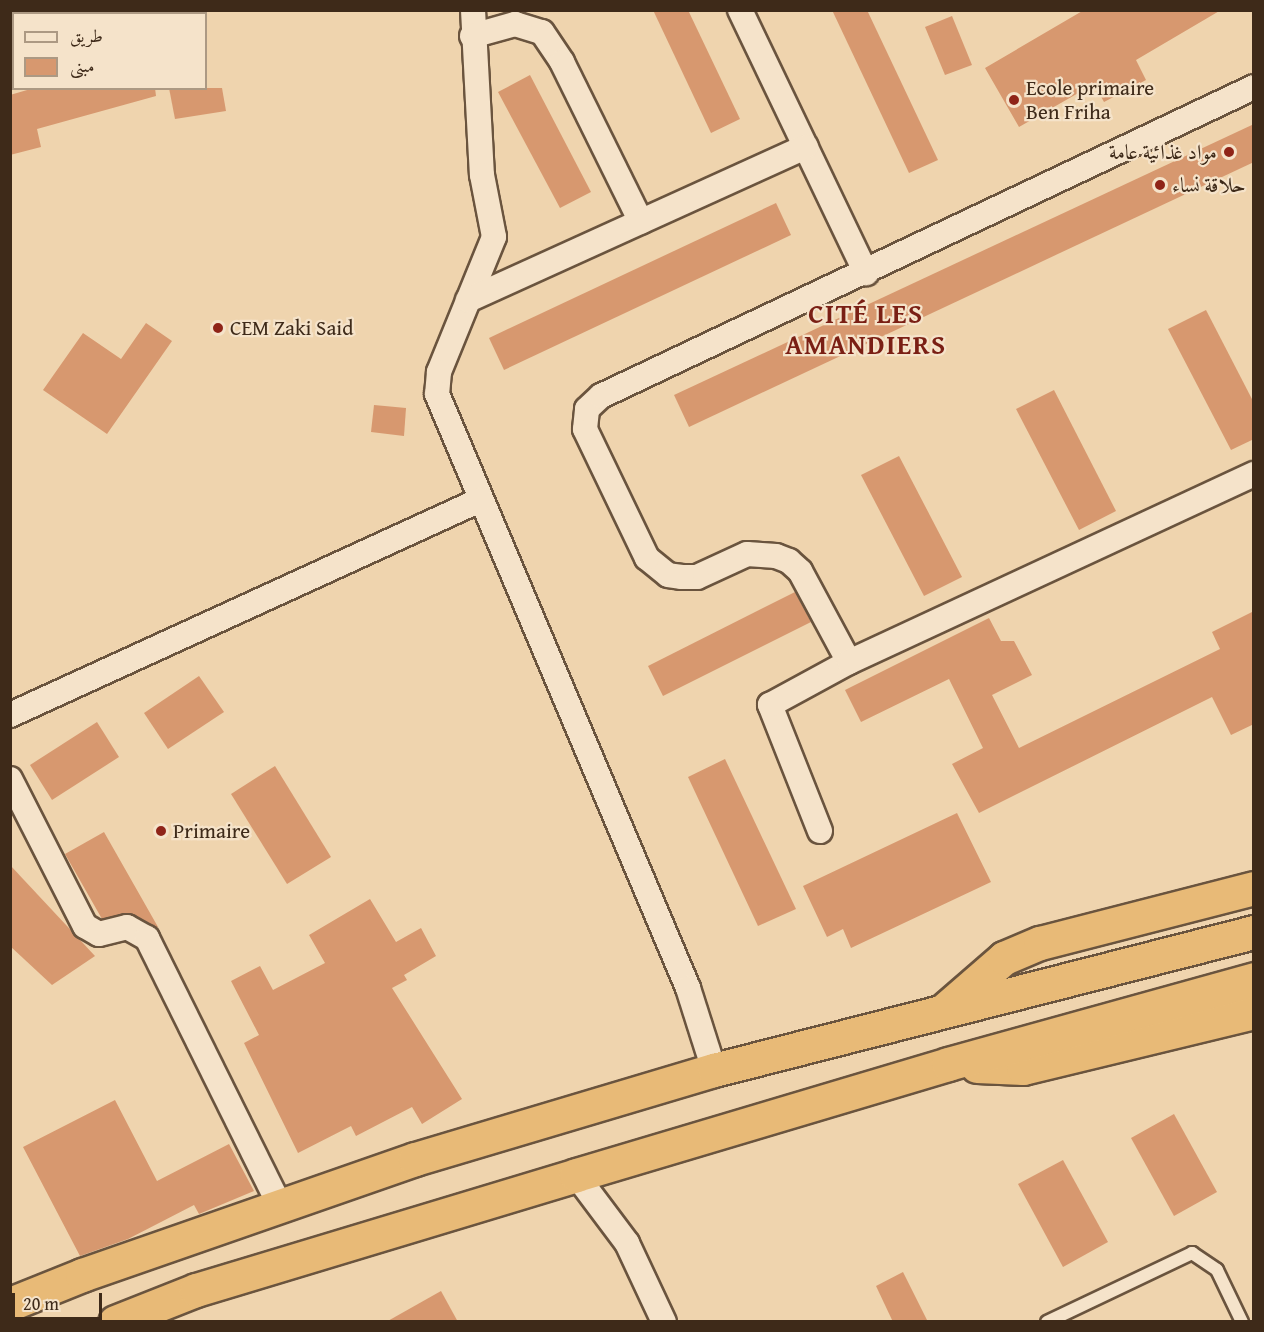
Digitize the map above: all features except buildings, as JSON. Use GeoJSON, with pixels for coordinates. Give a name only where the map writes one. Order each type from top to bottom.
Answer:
{"type":"FeatureCollection","features":[{"type":"Feature","properties":{"kind":"highway"},"geometry":{"type":"LineString","coordinates":[[936,1016],[1004,958],[1040,943],[1254,888]]}},
{"type":"Feature","properties":{"kind":"highway"},"geometry":{"type":"LineString","coordinates":[[10,1304],[415,1159],[714,1070],[936,1016],[1254,933]]}},
{"type":"Feature","properties":{"kind":"highway"},"geometry":{"type":"LineString","coordinates":[[115,1322],[196,1290],[576,1175],[948,1064],[1254,979]]}},
{"type":"Feature","properties":{"kind":"highway"},"geometry":{"type":"LineString","coordinates":[[948,1064],[1023,1068],[1254,1012]]}},
{"type":"Feature","properties":{"kind":"street"},"geometry":{"type":"LineString","coordinates":[[472,10],[482,175],[494,237],[481,278],[468,300],[439,372],[437,394],[688,988],[714,1070]]}},
{"type":"Feature","properties":{"kind":"street"},"geometry":{"type":"LineString","coordinates":[[740,10],[866,273]]}},
{"type":"Feature","properties":{"kind":"street"},"geometry":{"type":"LineString","coordinates":[[472,36],[515,24],[542,32],[562,62],[641,222]]}},
{"type":"Feature","properties":{"kind":"street"},"geometry":{"type":"LineString","coordinates":[[849,662],[800,571],[789,561],[776,556],[747,554],[697,577],[668,575],[657,568],[647,558],[585,429],[584,419],[587,409],[601,396],[866,273],[1254,87]]}},
{"type":"Feature","properties":{"kind":"street"},"geometry":{"type":"LineString","coordinates":[[468,300],[806,147]]}},
{"type":"Feature","properties":{"kind":"street"},"geometry":{"type":"LineString","coordinates":[[819,831],[770,705],[849,662],[1254,474]]}},
{"type":"Feature","properties":{"kind":"street"},"geometry":{"type":"LineString","coordinates":[[10,715],[480,500]]}},
{"type":"Feature","properties":{"kind":"street"},"geometry":{"type":"LineString","coordinates":[[10,779],[86,926],[99,934],[127,927],[147,938],[280,1206]]}},
{"type":"Feature","properties":{"kind":"street"},"geometry":{"type":"LineString","coordinates":[[576,1175],[627,1243],[664,1322]]}},
{"type":"Feature","properties":{"kind":"lane"},"geometry":{"type":"LineString","coordinates":[[1047,1322],[1192,1252],[1217,1270],[1242,1322]]}},
{"type":"Feature","properties":{"kind":"place","name":"Ecole primaire Ben Friha"},"geometry":{"type":"Point","coordinates":[1014,100]}},
{"type":"Feature","properties":{"kind":"place","name":"مواد غذائية عامة"},"geometry":{"type":"Point","coordinates":[1229,152]}},
{"type":"Feature","properties":{"kind":"place","name":"حلاقة نساء"},"geometry":{"type":"Point","coordinates":[1160,185]}},
{"type":"Feature","properties":{"kind":"place","name":"CEM Zaki Said"},"geometry":{"type":"Point","coordinates":[218,328]}},
{"type":"Feature","properties":{"kind":"place","name":"Primaire"},"geometry":{"type":"Point","coordinates":[161,831]}},
{"type":"Feature","properties":{"kind":"district","name":"CITÉ LES AMANDIERS"},"geometry":{"type":"Point","coordinates":[866,328]}}]}
